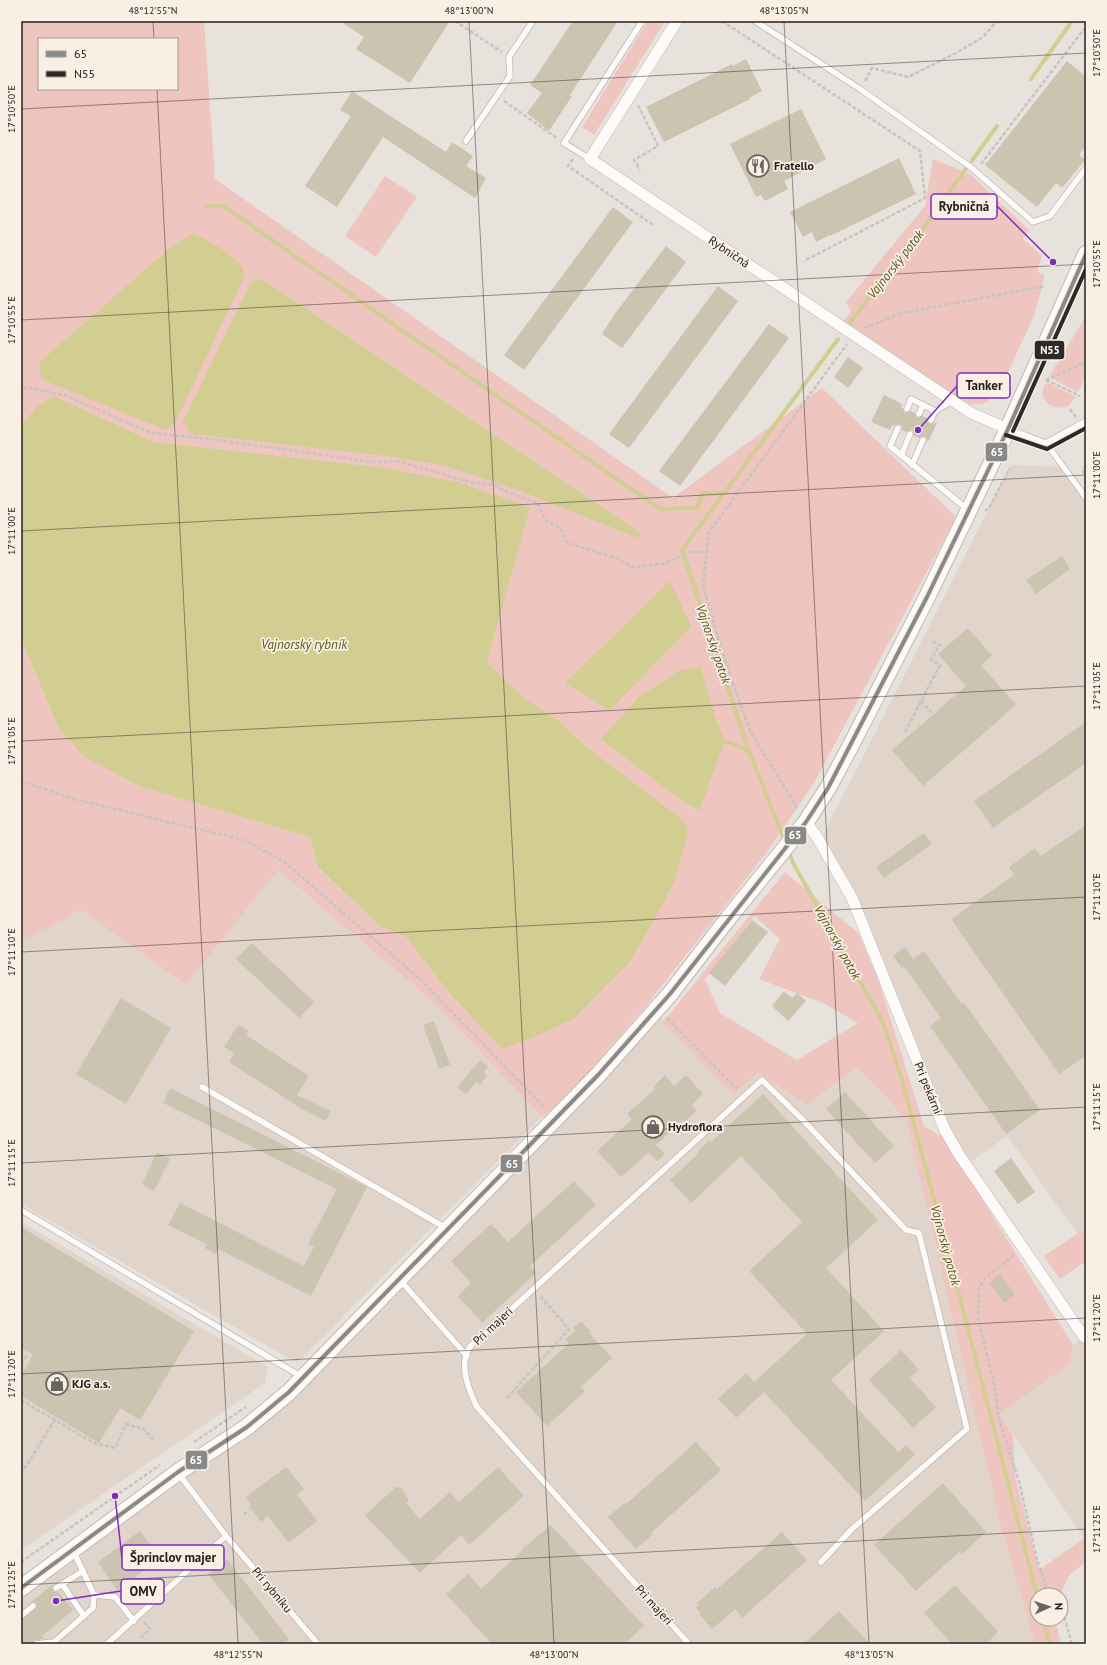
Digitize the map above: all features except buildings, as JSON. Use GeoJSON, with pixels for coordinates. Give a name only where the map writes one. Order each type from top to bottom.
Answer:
{"type":"FeatureCollection","features":[{"type":"Feature","properties":{"kind":"main road"},"geometry":{"type":"LineString","coordinates":[[21,1588],[178,1472],[247,1427],[304,1378],[556,1120],[656,1012],[806,822],[828,788],[923,604],[975,514],[1008,429],[1086,254]]}},
{"type":"Feature","properties":{"kind":"street"},"geometry":{"type":"LineString","coordinates":[[590,159],[677,21]]}},
{"type":"Feature","properties":{"kind":"street","name":"Rybničná"},"geometry":{"type":"LineString","coordinates":[[590,159],[848,334],[971,413],[1008,429]]}},
{"type":"Feature","properties":{"kind":"street","name":"Pri pekárni"},"geometry":{"type":"LineString","coordinates":[[806,822],[817,837],[852,898],[944,1128],[958,1153],[1084,1337]]}},
{"type":"Feature","properties":{"kind":"lane"},"geometry":{"type":"LineString","coordinates":[[466,141],[510,76],[509,57],[533,21]]}},
{"type":"Feature","properties":{"kind":"lane"},"geometry":{"type":"LineString","coordinates":[[590,159],[564,143],[641,23],[638,21]]}},
{"type":"Feature","properties":{"kind":"lane"},"geometry":{"type":"LineString","coordinates":[[755,21],[860,89],[962,160],[1033,222],[1050,216],[1086,168]]}},
{"type":"Feature","properties":{"kind":"lane"},"geometry":{"type":"LineString","coordinates":[[907,409],[911,399],[935,412]]}},
{"type":"Feature","properties":{"kind":"lane"},"geometry":{"type":"LineString","coordinates":[[931,420],[935,412],[952,401]]}},
{"type":"Feature","properties":{"kind":"lane"},"geometry":{"type":"LineString","coordinates":[[919,414],[923,405]]}},
{"type":"Feature","properties":{"kind":"lane"},"geometry":{"type":"LineString","coordinates":[[1046,443],[1086,421]]}},
{"type":"Feature","properties":{"kind":"lane"},"geometry":{"type":"LineString","coordinates":[[898,428],[890,446],[975,514]]}},
{"type":"Feature","properties":{"kind":"lane"},"geometry":{"type":"LineString","coordinates":[[1008,429],[1046,443],[1086,498]]}},
{"type":"Feature","properties":{"kind":"lane"},"geometry":{"type":"LineString","coordinates":[[901,456],[910,434]]}},
{"type":"Feature","properties":{"kind":"lane"},"geometry":{"type":"LineString","coordinates":[[912,465],[923,440]]}},
{"type":"Feature","properties":{"kind":"lane","name":"Pri majeri"},"geometry":{"type":"LineString","coordinates":[[689,1644],[478,1407],[468,1388],[467,1356],[470,1347],[762,1080],[906,1230],[919,1233],[968,1429],[852,1529],[821,1562]]}},
{"type":"Feature","properties":{"kind":"lane"},"geometry":{"type":"LineString","coordinates":[[202,1087],[449,1229]]}},
{"type":"Feature","properties":{"kind":"lane"},"geometry":{"type":"LineString","coordinates":[[21,1210],[293,1370],[304,1378]]}},
{"type":"Feature","properties":{"kind":"lane"},"geometry":{"type":"LineString","coordinates":[[400,1279],[467,1356]]}},
{"type":"Feature","properties":{"kind":"lane","name":"Pri rybníku"},"geometry":{"type":"LineString","coordinates":[[178,1472],[226,1536],[318,1644]]}},
{"type":"Feature","properties":{"kind":"lane"},"geometry":{"type":"LineString","coordinates":[[108,1644],[226,1536]]}},
{"type":"Feature","properties":{"kind":"lane"},"geometry":{"type":"LineString","coordinates":[[36,1644],[54,1642],[93,1608],[94,1595],[73,1550]]}},
{"type":"Feature","properties":{"kind":"lane"},"geometry":{"type":"LineString","coordinates":[[56,1588],[83,1571]]}},
{"type":"Feature","properties":{"kind":"lane"},"geometry":{"type":"LineString","coordinates":[[62,1584],[84,1616]]}},
{"type":"Feature","properties":{"kind":"lane"},"geometry":{"type":"LineString","coordinates":[[94,1595],[115,1597],[136,1618]]}},
{"type":"Feature","properties":{"kind":"lane"},"geometry":{"type":"LineString","coordinates":[[21,1616],[33,1606]]}},
{"type":"Feature","properties":{"kind":"path"},"geometry":{"type":"LineString","coordinates":[[455,21],[509,57]]}},
{"type":"Feature","properties":{"kind":"path"},"geometry":{"type":"LineString","coordinates":[[722,21],[920,151],[925,198],[804,261]]}},
{"type":"Feature","properties":{"kind":"path"},"geometry":{"type":"LineString","coordinates":[[860,89],[872,68],[908,77],[983,38],[997,21]]}},
{"type":"Feature","properties":{"kind":"path"},"geometry":{"type":"LineString","coordinates":[[974,170],[1084,29]]}},
{"type":"Feature","properties":{"kind":"path"},"geometry":{"type":"LineString","coordinates":[[496,96],[564,143]]}},
{"type":"Feature","properties":{"kind":"path"},"geometry":{"type":"LineString","coordinates":[[637,103],[658,146],[634,160],[640,170]]}},
{"type":"Feature","properties":{"kind":"path"},"geometry":{"type":"LineString","coordinates":[[577,151],[568,166],[653,225]]}},
{"type":"Feature","properties":{"kind":"path"},"geometry":{"type":"LineString","coordinates":[[806,822],[750,731],[722,651],[703,586],[709,532],[848,334],[902,314],[1045,286]]}},
{"type":"Feature","properties":{"kind":"path"},"geometry":{"type":"LineString","coordinates":[[1080,396],[1045,380],[1086,362]]}},
{"type":"Feature","properties":{"kind":"path"},"geometry":{"type":"LineString","coordinates":[[21,386],[67,396],[151,434],[210,439],[374,462],[398,461],[473,483],[494,484],[504,490],[538,503],[545,520],[560,528],[567,543],[616,558],[632,567],[664,564],[690,552],[706,552]]}},
{"type":"Feature","properties":{"kind":"path"},"geometry":{"type":"LineString","coordinates":[[21,395],[26,388]]}},
{"type":"Feature","properties":{"kind":"path"},"geometry":{"type":"LineString","coordinates":[[1086,464],[1083,471],[1086,476]]}},
{"type":"Feature","properties":{"kind":"path"},"geometry":{"type":"LineString","coordinates":[[975,514],[989,508],[1010,468]]}},
{"type":"Feature","properties":{"kind":"path"},"geometry":{"type":"LineString","coordinates":[[906,732],[940,665],[931,660],[940,645],[932,641]]}},
{"type":"Feature","properties":{"kind":"path"},"geometry":{"type":"LineString","coordinates":[[921,701],[932,713]]}},
{"type":"Feature","properties":{"kind":"path"},"geometry":{"type":"LineString","coordinates":[[21,781],[74,799],[243,840],[282,860],[421,980],[556,1120]]}},
{"type":"Feature","properties":{"kind":"path"},"geometry":{"type":"LineString","coordinates":[[666,1018],[744,1096]]}},
{"type":"Feature","properties":{"kind":"path"},"geometry":{"type":"LineString","coordinates":[[1023,1248],[985,1278],[979,1287],[978,1317],[994,1384],[999,1419],[1020,1485],[1037,1560],[1046,1587]]}},
{"type":"Feature","properties":{"kind":"path"},"geometry":{"type":"LineString","coordinates":[[507,1398],[568,1329],[534,1288]]}},
{"type":"Feature","properties":{"kind":"path"},"geometry":{"type":"LineString","coordinates":[[21,1364],[27,1355]]}},
{"type":"Feature","properties":{"kind":"path"},"geometry":{"type":"LineString","coordinates":[[21,1400],[94,1443],[115,1448],[126,1424],[144,1429],[153,1440]]}},
{"type":"Feature","properties":{"kind":"path"},"geometry":{"type":"LineString","coordinates":[[21,1474],[55,1420]]}},
{"type":"Feature","properties":{"kind":"path"},"geometry":{"type":"LineString","coordinates":[[244,1514],[250,1509]]}},
{"type":"Feature","properties":{"kind":"path"},"geometry":{"type":"LineString","coordinates":[[136,1618],[150,1629],[141,1638]]}},
{"type":"Feature","properties":{"kind":"path"},"geometry":{"type":"LineString","coordinates":[[1067,1627],[1072,1644]]}},
{"type":"Feature","properties":{"kind":"shaded area"},"geometry":{"type":"Polygon","coordinates":[[[21,21],[204,21],[215,179],[673,498],[822,388],[956,517],[815,781],[768,851],[646,1006],[564,1100],[542,1117],[433,1002],[278,870],[186,985],[81,910],[21,941],[21,639],[59,729],[141,787],[310,837],[318,869],[381,927],[405,936],[450,994],[502,1049],[533,1038],[575,1018],[630,962],[656,917],[674,880],[589,749],[558,720],[524,698],[487,662],[529,507],[379,467],[154,442],[54,396],[36,407],[21,426],[21,21]],[[714,713],[647,773],[678,798],[698,811],[725,741],[714,713]]]}},
{"type":"Feature","properties":{"kind":"shaded area"},"geometry":{"type":"Polygon","coordinates":[[[648,21],[665,21],[594,135],[582,127],[648,21]]]}},
{"type":"Feature","properties":{"kind":"shaded area"},"geometry":{"type":"Polygon","coordinates":[[[933,159],[970,174],[1029,230],[1023,239],[1042,256],[1037,272],[1045,275],[1034,316],[1000,389],[987,402],[980,404],[970,404],[954,395],[951,398],[842,323],[851,311],[846,302],[925,206],[933,159]]]}},
{"type":"Feature","properties":{"kind":"shaded area"},"geometry":{"type":"Polygon","coordinates":[[[385,176],[417,197],[376,257],[345,236],[385,176]]]}},
{"type":"Feature","properties":{"kind":"shaded area"},"geometry":{"type":"Polygon","coordinates":[[[1086,316],[1086,375],[1078,392],[1051,378],[1050,375],[1086,316]]]}},
{"type":"Feature","properties":{"kind":"shaded area"},"geometry":{"type":"Polygon","coordinates":[[[1048,383],[1076,397],[1068,406],[1061,408],[1049,405],[1044,398],[1043,393],[1045,384],[1048,383]]]}},
{"type":"Feature","properties":{"kind":"shaded area"},"geometry":{"type":"Polygon","coordinates":[[[1011,465],[1065,467],[1086,498],[1086,1228],[1078,1234],[1007,1136],[969,1163],[960,1149],[823,835],[1011,465]]]}},
{"type":"Feature","properties":{"kind":"shaded area"},"geometry":{"type":"Polygon","coordinates":[[[278,870],[433,1002],[542,1117],[297,1363],[21,1204],[21,941],[81,909],[186,985],[278,870]]]}},
{"type":"Feature","properties":{"kind":"shaded area"},"geometry":{"type":"Polygon","coordinates":[[[785,872],[858,933],[878,979],[924,1126],[944,1138],[1073,1345],[1069,1365],[999,1414],[1013,1435],[1015,1476],[1039,1570],[1086,1537],[1086,1562],[1070,1574],[1064,1587],[1029,1587],[1029,1623],[1000,1523],[906,1119],[857,1067],[807,1105],[758,1073],[733,1095],[663,1022],[785,872]],[[754,916],[705,980],[720,1013],[797,1060],[858,1023],[823,1003],[759,979],[780,939],[754,916]]]}},
{"type":"Feature","properties":{"kind":"shaded area"},"geometry":{"type":"Polygon","coordinates":[[[656,1012],[732,1095],[758,1073],[807,1105],[857,1067],[906,1119],[1000,1523],[1035,1644],[21,1644],[21,1588],[247,1427],[656,1012]]]}},
{"type":"Feature","properties":{"kind":"shaded area"},"geometry":{"type":"Polygon","coordinates":[[[21,1222],[268,1367],[265,1383],[21,1550],[21,1222]]]}},
{"type":"Feature","properties":{"kind":"shaded area"},"geometry":{"type":"Polygon","coordinates":[[[1086,1228],[1086,1261],[1060,1279],[1044,1256],[1086,1228]]]}},
{"type":"Feature","properties":{"kind":"shaded area"},"geometry":{"type":"Polygon","coordinates":[[[1086,1335],[1086,1537],[1084,1538],[999,1414],[1069,1365],[1073,1345],[1086,1335]]]}},
{"type":"Feature","properties":{"kind":"shaded area"},"geometry":{"type":"Polygon","coordinates":[[[1030,1627],[1057,1627],[1061,1644],[1035,1644],[1030,1627]]]}},
{"type":"Feature","properties":{"kind":"water"},"geometry":{"type":"Polygon","coordinates":[[[193,234],[218,246],[235,259],[242,268],[244,277],[175,423],[166,430],[41,379],[40,362],[172,246],[193,234]]]}},
{"type":"Feature","properties":{"kind":"water"},"geometry":{"type":"Polygon","coordinates":[[[256,279],[265,281],[640,533],[638,538],[518,490],[442,465],[386,456],[191,434],[183,422],[250,284],[256,279]]]}},
{"type":"Feature","properties":{"kind":"water","name":"Vajnorský rybník"},"geometry":{"type":"Polygon","coordinates":[[[54,396],[154,442],[379,467],[457,482],[530,507],[487,662],[524,698],[558,720],[589,749],[685,822],[688,832],[675,880],[630,962],[575,1018],[533,1038],[502,1049],[450,994],[405,936],[381,927],[318,868],[310,837],[141,787],[85,757],[59,729],[21,639],[21,426],[36,407],[54,396]]]}},
{"type":"Feature","properties":{"kind":"water"},"geometry":{"type":"Polygon","coordinates":[[[670,581],[691,627],[610,710],[565,683],[670,581]]]}},
{"type":"Feature","properties":{"kind":"water"},"geometry":{"type":"Polygon","coordinates":[[[700,666],[714,713],[725,741],[699,811],[678,798],[601,739],[640,696],[679,671],[700,666]]]}},
{"type":"Feature","properties":{"kind":"waterway","name":"Vajnorský potok"},"geometry":{"type":"LineString","coordinates":[[1031,79],[1072,21]]}},
{"type":"Feature","properties":{"kind":"waterway","name":"Vajnorský potok"},"geometry":{"type":"LineString","coordinates":[[848,325],[921,231],[997,126]]}},
{"type":"Feature","properties":{"kind":"waterway"},"geometry":{"type":"LineString","coordinates":[[206,206],[223,206],[660,509],[697,508],[702,493],[726,493]]}},
{"type":"Feature","properties":{"kind":"waterway","name":"Vajnorský potok"},"geometry":{"type":"LineString","coordinates":[[785,842],[749,751],[682,550],[838,339]]}},
{"type":"Feature","properties":{"kind":"waterway"},"geometry":{"type":"LineString","coordinates":[[725,741],[749,751]]}},
{"type":"Feature","properties":{"kind":"waterway","name":"Vajnorský potok"},"geometry":{"type":"LineString","coordinates":[[788,850],[793,863],[883,1022],[903,1083],[1035,1587]]}},
{"type":"Feature","properties":{"kind":"waterway","name":"Vajnorský potok"},"geometry":{"type":"LineString","coordinates":[[1045,1627],[1050,1644]]}},
{"type":"Feature","properties":{"kind":"transit line","name":"65"},"geometry":{"type":"LineString","coordinates":[[21,1588],[178,1472],[247,1427],[289,1392],[598,1075],[670,994],[806,822],[828,788],[927,597],[1008,429],[1086,254]]}},
{"type":"Feature","properties":{"kind":"transit line","name":"N55"},"geometry":{"type":"LineString","coordinates":[[1013,431],[1086,269]]}},
{"type":"Feature","properties":{"kind":"transit line","name":"N55"},"geometry":{"type":"LineString","coordinates":[[1006,435],[1047,449],[1086,428]]}},
{"type":"Feature","properties":{"kind":"place","name":"Fratello"},"geometry":{"type":"Point","coordinates":[758,166]}},
{"type":"Feature","properties":{"kind":"place","name":"Rybničná"},"geometry":{"type":"Point","coordinates":[1053,262]}},
{"type":"Feature","properties":{"kind":"place","name":"Tanker"},"geometry":{"type":"Point","coordinates":[918,430]}},
{"type":"Feature","properties":{"kind":"place","name":"Hydroflora"},"geometry":{"type":"Point","coordinates":[653,1127]}},
{"type":"Feature","properties":{"kind":"place","name":"KJG a.s."},"geometry":{"type":"Point","coordinates":[57,1384]}},
{"type":"Feature","properties":{"kind":"place","name":"Šprinclov majer"},"geometry":{"type":"Point","coordinates":[115,1496]}},
{"type":"Feature","properties":{"kind":"place","name":"OMV"},"geometry":{"type":"Point","coordinates":[56,1601]}}]}
